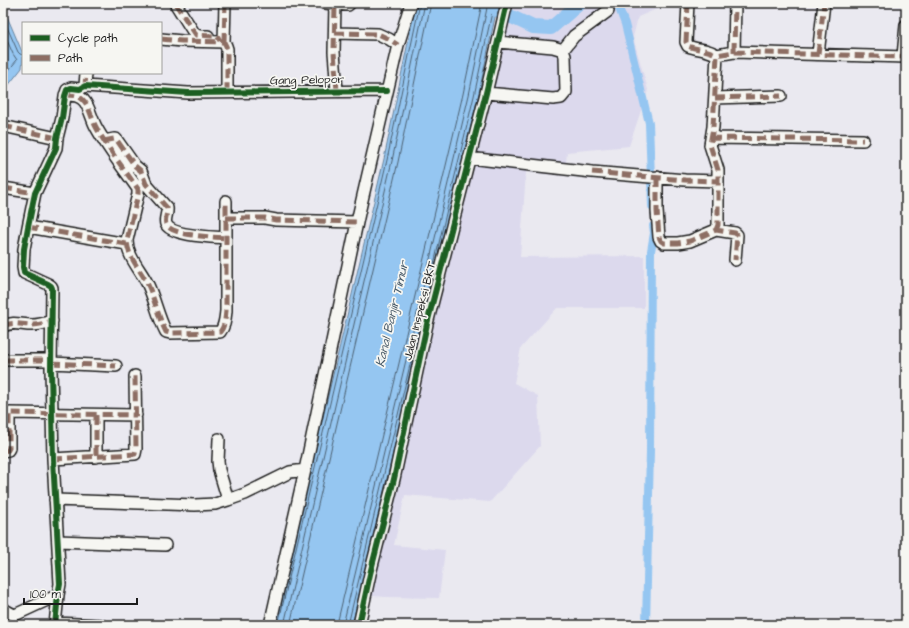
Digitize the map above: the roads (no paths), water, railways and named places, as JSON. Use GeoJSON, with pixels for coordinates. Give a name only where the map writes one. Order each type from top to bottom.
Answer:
{"type":"FeatureCollection","features":[{"type":"Feature","properties":{"kind":"street"},"geometry":{"type":"LineString","coordinates":[[175,3],[196,35],[218,37],[226,46],[227,92]]}},
{"type":"Feature","properties":{"kind":"street"},"geometry":{"type":"LineString","coordinates":[[222,42],[225,3]]}},
{"type":"Feature","properties":{"kind":"street"},"geometry":{"type":"LineString","coordinates":[[337,91],[334,33],[330,4],[348,5],[350,3]]}},
{"type":"Feature","properties":{"kind":"street"},"geometry":{"type":"LineString","coordinates":[[270,625],[306,470],[357,222],[398,45],[411,3]]}},
{"type":"Feature","properties":{"kind":"street","name":"Jalan Inspeksi BKT"},"geometry":{"type":"LineString","coordinates":[[359,625],[394,479],[427,324],[486,93],[507,3]]}},
{"type":"Feature","properties":{"kind":"street"},"geometry":{"type":"LineString","coordinates":[[688,3],[686,42],[688,46],[713,52],[717,55],[734,52],[904,57],[906,25]]}},
{"type":"Feature","properties":{"kind":"street"},"geometry":{"type":"LineString","coordinates":[[734,52],[735,3]]}},
{"type":"Feature","properties":{"kind":"street"},"geometry":{"type":"LineString","coordinates":[[818,54],[824,3]]}},
{"type":"Feature","properties":{"kind":"street"},"geometry":{"type":"LineString","coordinates":[[562,50],[574,36],[608,11]]}},
{"type":"Feature","properties":{"kind":"street"},"geometry":{"type":"LineString","coordinates":[[334,33],[378,34],[398,45]]}},
{"type":"Feature","properties":{"kind":"street"},"geometry":{"type":"LineString","coordinates":[[486,93],[553,99],[561,98],[566,92],[565,56],[562,50],[499,37]]}},
{"type":"Feature","properties":{"kind":"street"},"geometry":{"type":"LineString","coordinates":[[162,39],[222,42]]}},
{"type":"Feature","properties":{"kind":"street"},"geometry":{"type":"LineString","coordinates":[[716,230],[718,225],[718,170],[710,145],[713,127],[717,55]]}},
{"type":"Feature","properties":{"kind":"street"},"geometry":{"type":"LineString","coordinates":[[85,86],[86,74]]}},
{"type":"Feature","properties":{"kind":"street","name":"Gang Pelopor"},"geometry":{"type":"LineString","coordinates":[[65,95],[69,88],[80,89],[85,86],[188,93],[387,90]]}},
{"type":"Feature","properties":{"kind":"street"},"geometry":{"type":"LineString","coordinates":[[101,625],[55,624],[60,584],[53,459],[51,362],[52,293],[51,286],[24,273],[23,261],[35,193],[56,148],[65,95],[75,95],[80,97],[85,102],[104,141],[138,189],[127,244],[134,263],[147,284],[166,332],[220,332],[224,324],[226,311],[226,201]]}},
{"type":"Feature","properties":{"kind":"street"},"geometry":{"type":"LineString","coordinates":[[714,98],[780,96]]}},
{"type":"Feature","properties":{"kind":"street"},"geometry":{"type":"LineString","coordinates":[[3,126],[57,138]]}},
{"type":"Feature","properties":{"kind":"street"},"geometry":{"type":"LineString","coordinates":[[104,141],[114,138],[116,139],[135,166],[141,171],[146,184],[167,208],[168,211],[165,220],[168,227],[182,233],[226,238]]}},
{"type":"Feature","properties":{"kind":"street"},"geometry":{"type":"LineString","coordinates":[[711,138],[863,140]]}},
{"type":"Feature","properties":{"kind":"street"},"geometry":{"type":"LineString","coordinates":[[469,158],[592,172],[718,181]]}},
{"type":"Feature","properties":{"kind":"street"},"geometry":{"type":"LineString","coordinates":[[652,177],[659,237],[661,241],[664,243],[690,241],[716,230],[735,232],[737,235],[735,260]]}},
{"type":"Feature","properties":{"kind":"street"},"geometry":{"type":"LineString","coordinates":[[3,188],[35,193]]}},
{"type":"Feature","properties":{"kind":"street"},"geometry":{"type":"LineString","coordinates":[[226,218],[357,222]]}},
{"type":"Feature","properties":{"kind":"street"},"geometry":{"type":"LineString","coordinates":[[28,227],[127,244]]}},
{"type":"Feature","properties":{"kind":"street"},"geometry":{"type":"LineString","coordinates":[[3,326],[13,323],[41,325],[52,321]]}},
{"type":"Feature","properties":{"kind":"street"},"geometry":{"type":"LineString","coordinates":[[3,360],[116,366]]}},
{"type":"Feature","properties":{"kind":"street"},"geometry":{"type":"LineString","coordinates":[[53,459],[135,454],[135,376]]}},
{"type":"Feature","properties":{"kind":"street"},"geometry":{"type":"LineString","coordinates":[[3,451],[8,450],[9,448],[6,413],[136,415]]}},
{"type":"Feature","properties":{"kind":"street"},"geometry":{"type":"LineString","coordinates":[[96,414],[96,457]]}},
{"type":"Feature","properties":{"kind":"street"},"geometry":{"type":"LineString","coordinates":[[219,439],[219,470],[228,500]]}},
{"type":"Feature","properties":{"kind":"street"},"geometry":{"type":"LineString","coordinates":[[55,500],[195,505],[215,504],[246,494],[290,472],[306,470]]}},
{"type":"Feature","properties":{"kind":"street"},"geometry":{"type":"LineString","coordinates":[[58,541],[165,545]]}},
{"type":"Feature","properties":{"kind":"street"},"geometry":{"type":"LineString","coordinates":[[3,609],[14,615],[58,595]]}},
{"type":"Feature","properties":{"kind":"water","name":"Kanal Banjir Timur"},"geometry":{"type":"Polygon","coordinates":[[[416,3],[498,3],[478,97],[352,625],[274,625],[384,159],[416,3]]]}},
{"type":"Feature","properties":{"kind":"water"},"geometry":{"type":"Polygon","coordinates":[[[3,7],[22,52],[22,68],[3,92],[3,7]]]}},
{"type":"Feature","properties":{"kind":"waterway"},"geometry":{"type":"LineString","coordinates":[[492,3],[497,10],[533,27],[551,28],[580,3]]}},
{"type":"Feature","properties":{"kind":"waterway"},"geometry":{"type":"LineString","coordinates":[[617,3],[625,24],[649,123],[652,206]]}},
{"type":"Feature","properties":{"kind":"waterway"},"geometry":{"type":"LineString","coordinates":[[646,625],[650,451],[651,251],[654,233],[653,226]]}}]}
